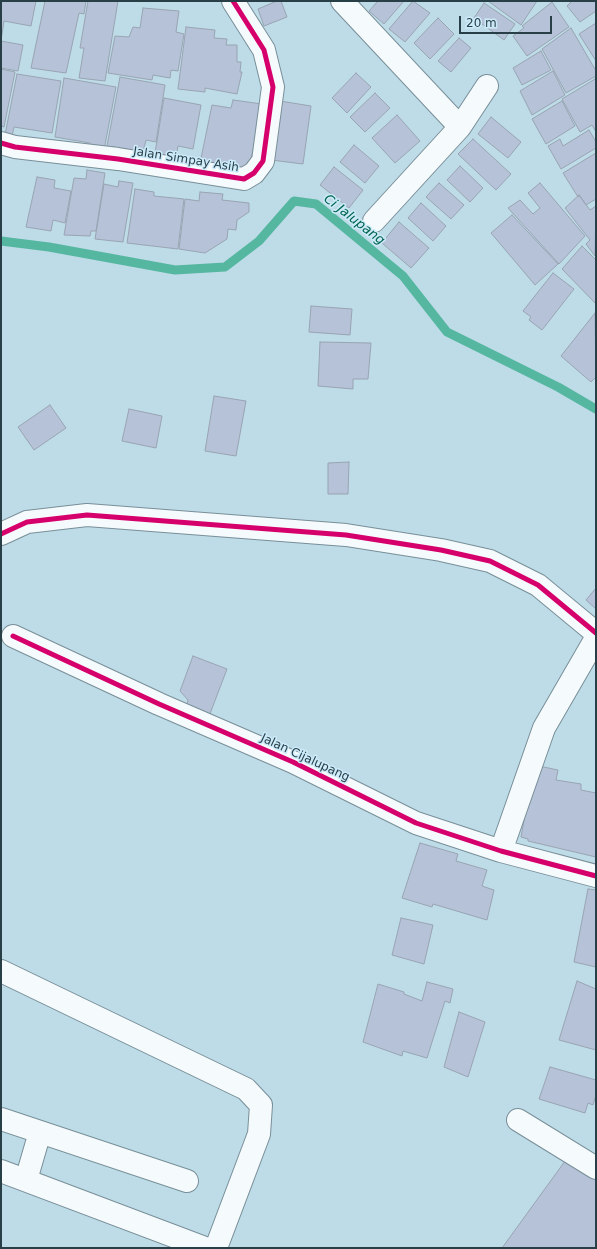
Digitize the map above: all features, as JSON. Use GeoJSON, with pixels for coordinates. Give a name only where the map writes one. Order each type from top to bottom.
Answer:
{"type":"FeatureCollection","features":[{"type":"Feature","properties":{"kind":"street","name":"Jalan Simpay Asih"},"geometry":{"type":"LineString","coordinates":[[1,143],[15,147],[118,159],[244,179],[254,173],[263,161],[274,87],[264,50],[233,1]]}},
{"type":"Feature","properties":{"kind":"street"},"geometry":{"type":"LineString","coordinates":[[342,1],[460,127]]}},
{"type":"Feature","properties":{"kind":"street"},"geometry":{"type":"LineString","coordinates":[[374,221],[460,127],[488,86]]}},
{"type":"Feature","properties":{"kind":"street"},"geometry":{"type":"LineString","coordinates":[[1,534],[26,522],[87,515],[346,535],[441,550],[490,561],[538,585],[596,633]]}},
{"type":"Feature","properties":{"kind":"street","name":"Jalan Cijalupang"},"geometry":{"type":"LineString","coordinates":[[12,636],[159,704],[293,762],[416,823],[501,851],[596,876]]}},
{"type":"Feature","properties":{"kind":"street"},"geometry":{"type":"LineString","coordinates":[[501,851],[544,728],[596,638]]}},
{"type":"Feature","properties":{"kind":"street"},"geometry":{"type":"LineString","coordinates":[[1,971],[246,1089],[261,1105],[259,1134],[216,1248]]}},
{"type":"Feature","properties":{"kind":"street"},"geometry":{"type":"LineString","coordinates":[[1,1119],[186,1181]]}},
{"type":"Feature","properties":{"kind":"street"},"geometry":{"type":"LineString","coordinates":[[518,1120],[596,1168]]}},
{"type":"Feature","properties":{"kind":"street"},"geometry":{"type":"LineString","coordinates":[[26,1180],[40,1132]]}},
{"type":"Feature","properties":{"kind":"street"},"geometry":{"type":"LineString","coordinates":[[1,1171],[205,1248]]}},
{"type":"Feature","properties":{"kind":"building"},"geometry":{"type":"Polygon","coordinates":[[[1,1],[36,1],[31,26],[4,21],[1,41],[1,1]]]}},
{"type":"Feature","properties":{"kind":"building"},"geometry":{"type":"Polygon","coordinates":[[[45,1],[86,1],[84,14],[79,13],[66,73],[31,68],[45,1]]]}},
{"type":"Feature","properties":{"kind":"building"},"geometry":{"type":"Polygon","coordinates":[[[88,1],[118,1],[105,81],[79,78],[84,48],[80,48],[88,1]]]}},
{"type":"Feature","properties":{"kind":"building"},"geometry":{"type":"Polygon","coordinates":[[[277,1],[281,1],[287,17],[264,26],[258,9],[277,1]]]}},
{"type":"Feature","properties":{"kind":"building"},"geometry":{"type":"Polygon","coordinates":[[[378,1],[404,1],[384,24],[369,11],[378,1]]]}},
{"type":"Feature","properties":{"kind":"building"},"geometry":{"type":"Polygon","coordinates":[[[413,1],[430,13],[405,42],[389,29],[413,1]]]}},
{"type":"Feature","properties":{"kind":"building"},"geometry":{"type":"Polygon","coordinates":[[[488,1],[537,1],[521,25],[488,1]]]}},
{"type":"Feature","properties":{"kind":"building"},"geometry":{"type":"Polygon","coordinates":[[[572,1],[596,1],[596,11],[580,22],[567,6],[572,1]]]}},
{"type":"Feature","properties":{"kind":"building"},"geometry":{"type":"Polygon","coordinates":[[[552,2],[569,27],[527,56],[513,36],[524,28],[522,26],[552,2]]]}},
{"type":"Feature","properties":{"kind":"building"},"geometry":{"type":"Polygon","coordinates":[[[484,3],[515,24],[504,40],[474,18],[484,3]]]}},
{"type":"Feature","properties":{"kind":"building"},"geometry":{"type":"Polygon","coordinates":[[[143,8],[179,11],[176,32],[184,34],[178,71],[171,70],[170,78],[153,75],[152,80],[108,73],[115,36],[129,37],[133,27],[140,28],[143,8]]]}},
{"type":"Feature","properties":{"kind":"building"},"geometry":{"type":"Polygon","coordinates":[[[438,18],[454,34],[430,59],[414,43],[438,18]]]}},
{"type":"Feature","properties":{"kind":"building"},"geometry":{"type":"Polygon","coordinates":[[[596,23],[596,61],[579,34],[596,23]]]}},
{"type":"Feature","properties":{"kind":"building"},"geometry":{"type":"Polygon","coordinates":[[[186,27],[215,30],[214,38],[227,39],[226,45],[237,45],[237,62],[241,62],[240,72],[242,72],[237,94],[205,88],[205,92],[178,89],[186,27]]]}},
{"type":"Feature","properties":{"kind":"building"},"geometry":{"type":"Polygon","coordinates":[[[571,28],[596,71],[596,76],[566,93],[542,49],[571,28]]]}},
{"type":"Feature","properties":{"kind":"building"},"geometry":{"type":"Polygon","coordinates":[[[459,38],[471,48],[451,72],[438,61],[459,38]]]}},
{"type":"Feature","properties":{"kind":"building"},"geometry":{"type":"Polygon","coordinates":[[[1,41],[23,45],[18,71],[1,68],[1,41]]]}},
{"type":"Feature","properties":{"kind":"building"},"geometry":{"type":"Polygon","coordinates":[[[541,51],[551,70],[522,85],[513,68],[541,51]]]}},
{"type":"Feature","properties":{"kind":"building"},"geometry":{"type":"Polygon","coordinates":[[[1,69],[15,72],[4,127],[1,126],[1,69]]]}},
{"type":"Feature","properties":{"kind":"building"},"geometry":{"type":"Polygon","coordinates":[[[553,71],[565,95],[532,115],[520,91],[553,71]]]}},
{"type":"Feature","properties":{"kind":"building"},"geometry":{"type":"Polygon","coordinates":[[[356,73],[371,87],[347,113],[332,98],[356,73]]]}},
{"type":"Feature","properties":{"kind":"building"},"geometry":{"type":"Polygon","coordinates":[[[17,74],[61,81],[52,133],[14,127],[12,136],[5,135],[17,74]]]}},
{"type":"Feature","properties":{"kind":"building"},"geometry":{"type":"Polygon","coordinates":[[[120,77],[165,85],[156,142],[146,140],[143,152],[107,146],[120,77]]]}},
{"type":"Feature","properties":{"kind":"building"},"geometry":{"type":"Polygon","coordinates":[[[64,78],[116,87],[104,150],[90,147],[90,143],[55,137],[64,78]]]}},
{"type":"Feature","properties":{"kind":"building"},"geometry":{"type":"Polygon","coordinates":[[[595,79],[596,132],[592,125],[580,132],[562,99],[595,79]]]}},
{"type":"Feature","properties":{"kind":"building"},"geometry":{"type":"Polygon","coordinates":[[[375,93],[390,108],[365,132],[350,117],[375,93]]]}},
{"type":"Feature","properties":{"kind":"building"},"geometry":{"type":"Polygon","coordinates":[[[164,98],[201,105],[193,149],[178,146],[176,157],[155,153],[164,98]]]}},
{"type":"Feature","properties":{"kind":"building"},"geometry":{"type":"Polygon","coordinates":[[[233,100],[262,104],[249,170],[199,168],[212,105],[231,108],[233,100]]]}},
{"type":"Feature","properties":{"kind":"building"},"geometry":{"type":"Polygon","coordinates":[[[280,101],[311,106],[303,164],[271,160],[280,101]]]}},
{"type":"Feature","properties":{"kind":"building"},"geometry":{"type":"Polygon","coordinates":[[[562,101],[575,126],[546,144],[532,119],[562,101]]]}},
{"type":"Feature","properties":{"kind":"building"},"geometry":{"type":"Polygon","coordinates":[[[397,115],[420,141],[395,163],[372,138],[397,115]]]}},
{"type":"Feature","properties":{"kind":"building"},"geometry":{"type":"Polygon","coordinates":[[[491,117],[521,142],[508,158],[478,134],[491,117]]]}},
{"type":"Feature","properties":{"kind":"building"},"geometry":{"type":"Polygon","coordinates":[[[589,130],[596,142],[596,148],[561,169],[548,146],[560,139],[563,146],[589,130]]]}},
{"type":"Feature","properties":{"kind":"building"},"geometry":{"type":"Polygon","coordinates":[[[473,139],[511,174],[496,190],[458,154],[473,139]]]}},
{"type":"Feature","properties":{"kind":"building"},"geometry":{"type":"Polygon","coordinates":[[[354,145],[379,166],[365,183],[340,162],[354,145]]]}},
{"type":"Feature","properties":{"kind":"building"},"geometry":{"type":"Polygon","coordinates":[[[596,153],[596,199],[586,205],[579,195],[578,197],[563,173],[596,153]]]}},
{"type":"Feature","properties":{"kind":"building"},"geometry":{"type":"Polygon","coordinates":[[[460,166],[483,188],[470,202],[447,180],[460,166]]]}},
{"type":"Feature","properties":{"kind":"building"},"geometry":{"type":"Polygon","coordinates":[[[334,167],[363,190],[349,208],[320,185],[334,167]]]}},
{"type":"Feature","properties":{"kind":"building"},"geometry":{"type":"Polygon","coordinates":[[[87,170],[105,173],[96,231],[91,231],[90,236],[64,235],[74,178],[86,179],[87,170]]]}},
{"type":"Feature","properties":{"kind":"building"},"geometry":{"type":"Polygon","coordinates":[[[37,177],[55,180],[54,188],[71,191],[65,223],[53,220],[51,231],[26,227],[37,177]]]}},
{"type":"Feature","properties":{"kind":"building"},"geometry":{"type":"Polygon","coordinates":[[[119,181],[133,183],[123,242],[95,239],[104,184],[118,187],[119,181]]]}},
{"type":"Feature","properties":{"kind":"building"},"geometry":{"type":"Polygon","coordinates":[[[439,183],[464,205],[451,219],[426,197],[439,183]]]}},
{"type":"Feature","properties":{"kind":"building"},"geometry":{"type":"Polygon","coordinates":[[[540,183],[585,236],[559,264],[508,208],[520,200],[533,214],[540,208],[528,193],[540,183]]]}},
{"type":"Feature","properties":{"kind":"building"},"geometry":{"type":"Polygon","coordinates":[[[135,189],[154,192],[154,196],[184,199],[178,249],[127,243],[135,189]]]}},
{"type":"Feature","properties":{"kind":"building"},"geometry":{"type":"Polygon","coordinates":[[[200,192],[223,194],[222,200],[249,203],[249,212],[237,220],[236,230],[228,229],[227,239],[205,253],[179,249],[185,199],[199,201],[200,192]]]}},
{"type":"Feature","properties":{"kind":"building"},"geometry":{"type":"Polygon","coordinates":[[[579,195],[590,210],[596,206],[595,256],[586,244],[590,240],[565,208],[579,195]]]}},
{"type":"Feature","properties":{"kind":"building"},"geometry":{"type":"Polygon","coordinates":[[[421,203],[446,226],[433,241],[408,218],[421,203]]]}},
{"type":"Feature","properties":{"kind":"building"},"geometry":{"type":"Polygon","coordinates":[[[512,215],[558,264],[535,285],[491,233],[512,215]]]}},
{"type":"Feature","properties":{"kind":"building"},"geometry":{"type":"Polygon","coordinates":[[[399,222],[429,248],[411,268],[382,243],[399,222]]]}},
{"type":"Feature","properties":{"kind":"building"},"geometry":{"type":"Polygon","coordinates":[[[582,246],[596,260],[596,304],[562,269],[582,246]]]}},
{"type":"Feature","properties":{"kind":"building"},"geometry":{"type":"Polygon","coordinates":[[[553,273],[574,289],[542,330],[529,320],[531,317],[523,311],[553,273]]]}},
{"type":"Feature","properties":{"kind":"building"},"geometry":{"type":"Polygon","coordinates":[[[311,306],[352,309],[350,335],[309,332],[311,306]]]}},
{"type":"Feature","properties":{"kind":"building"},"geometry":{"type":"Polygon","coordinates":[[[595,313],[596,377],[591,382],[561,356],[595,313]]]}},
{"type":"Feature","properties":{"kind":"building"},"geometry":{"type":"Polygon","coordinates":[[[320,342],[371,343],[368,379],[353,379],[353,389],[318,386],[320,342]]]}},
{"type":"Feature","properties":{"kind":"building"},"geometry":{"type":"Polygon","coordinates":[[[214,396],[246,401],[236,456],[205,451],[214,396]]]}},
{"type":"Feature","properties":{"kind":"building"},"geometry":{"type":"Polygon","coordinates":[[[50,405],[66,428],[34,450],[18,427],[50,405]]]}},
{"type":"Feature","properties":{"kind":"building"},"geometry":{"type":"Polygon","coordinates":[[[129,409],[162,416],[156,448],[122,441],[129,409]]]}},
{"type":"Feature","properties":{"kind":"building"},"geometry":{"type":"Polygon","coordinates":[[[349,462],[348,494],[328,494],[328,463],[349,462]]]}},
{"type":"Feature","properties":{"kind":"building"},"geometry":{"type":"Polygon","coordinates":[[[596,588],[596,609],[586,600],[596,588]]]}},
{"type":"Feature","properties":{"kind":"building"},"geometry":{"type":"Polygon","coordinates":[[[193,656],[227,669],[208,719],[186,712],[188,700],[180,691],[193,656]]]}},
{"type":"Feature","properties":{"kind":"building"},"geometry":{"type":"Polygon","coordinates":[[[534,765],[558,770],[556,780],[581,784],[581,790],[596,793],[596,857],[528,841],[528,839],[521,837],[534,765]]]}},
{"type":"Feature","properties":{"kind":"building"},"geometry":{"type":"Polygon","coordinates":[[[420,843],[458,854],[456,861],[487,870],[482,886],[494,890],[487,920],[433,904],[432,907],[402,898],[420,843]]]}},
{"type":"Feature","properties":{"kind":"building"},"geometry":{"type":"Polygon","coordinates":[[[588,889],[596,890],[596,967],[574,962],[588,889]]]}},
{"type":"Feature","properties":{"kind":"building"},"geometry":{"type":"Polygon","coordinates":[[[401,918],[433,925],[424,964],[392,955],[401,918]]]}},
{"type":"Feature","properties":{"kind":"building"},"geometry":{"type":"Polygon","coordinates":[[[577,981],[596,989],[596,1050],[559,1040],[577,981]]]}},
{"type":"Feature","properties":{"kind":"building"},"geometry":{"type":"Polygon","coordinates":[[[427,982],[453,989],[450,1003],[445,1001],[427,1058],[403,1051],[402,1056],[363,1042],[378,984],[404,992],[404,994],[422,1001],[427,982]]]}},
{"type":"Feature","properties":{"kind":"building"},"geometry":{"type":"Polygon","coordinates":[[[459,1012],[485,1022],[468,1077],[444,1067],[459,1012]]]}},
{"type":"Feature","properties":{"kind":"building"},"geometry":{"type":"Polygon","coordinates":[[[550,1067],[596,1080],[596,1095],[593,1105],[588,1103],[585,1113],[539,1099],[550,1067]]]}},
{"type":"Feature","properties":{"kind":"building"},"geometry":{"type":"Polygon","coordinates":[[[568,1157],[596,1178],[596,1248],[502,1248],[568,1157]]]}},
{"type":"Feature","properties":{"kind":"waterway","name":"Ci Jalupang"},"geometry":{"type":"LineString","coordinates":[[1,241],[49,247],[175,270],[225,267],[259,241],[294,201],[316,204],[403,276],[447,332],[558,387],[596,409]]}},
{"type":"Feature","properties":{"kind":"cycle path"},"geometry":{"type":"LineString","coordinates":[[1,143],[15,147],[118,159],[244,179],[254,173],[263,161],[273,87],[264,50],[233,1]]}},
{"type":"Feature","properties":{"kind":"cycle path"},"geometry":{"type":"LineString","coordinates":[[1,534],[27,522],[87,515],[346,535],[441,550],[490,561],[538,585],[596,633]]}},
{"type":"Feature","properties":{"kind":"cycle path"},"geometry":{"type":"LineString","coordinates":[[13,636],[159,704],[293,762],[416,823],[501,851],[596,876]]}}]}
